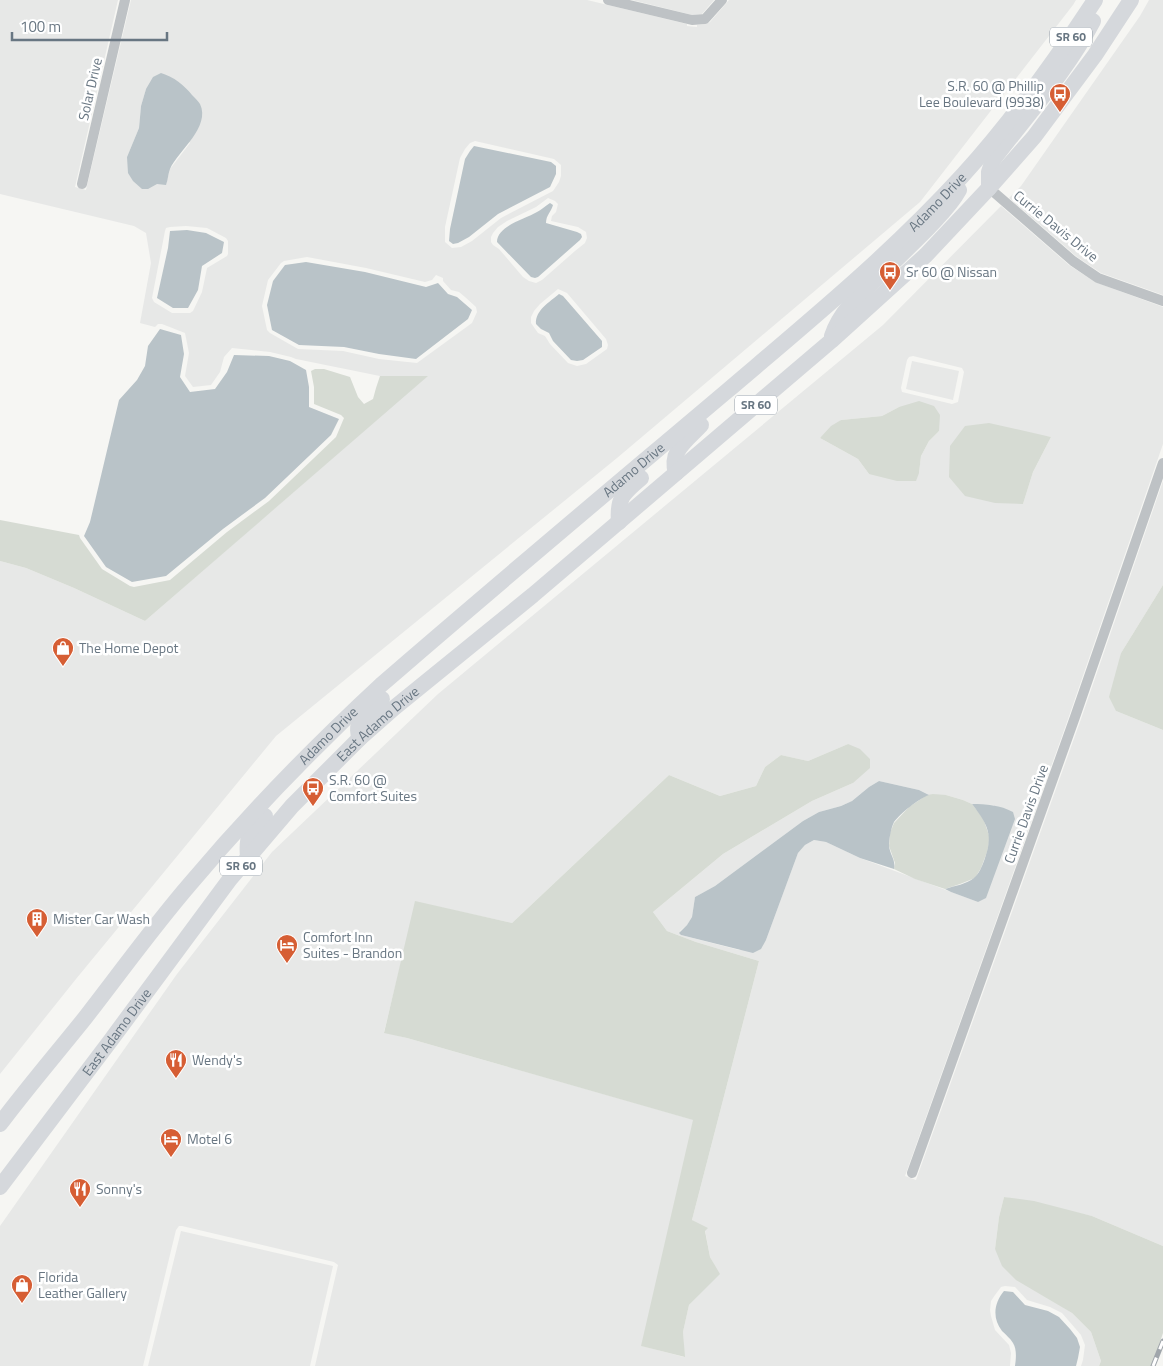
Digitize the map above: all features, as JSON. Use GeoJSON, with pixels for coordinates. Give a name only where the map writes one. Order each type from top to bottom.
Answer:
{"type":"FeatureCollection","features":[{"type":"Feature","properties":{"kind":"main road","name":"Adamo Drive"},"geometry":{"type":"LineString","coordinates":[[0,1124],[191,882],[261,803],[381,685],[718,399],[862,274],[910,229],[962,176],[998,134],[1065,46],[1096,0]]}},
{"type":"Feature","properties":{"kind":"main road"},"geometry":{"type":"LineString","coordinates":[[990,188],[989,172],[993,160],[1080,44],[1096,14],[1096,0]]}},
{"type":"Feature","properties":{"kind":"main road","name":"Adamo Drive"},"geometry":{"type":"LineString","coordinates":[[676,473],[831,341],[926,255],[990,188],[1034,137],[1063,99],[1131,0]]}},
{"type":"Feature","properties":{"kind":"main road"},"geometry":{"type":"LineString","coordinates":[[831,341],[835,326],[858,296],[913,244],[947,208],[960,189],[962,176]]}},
{"type":"Feature","properties":{"kind":"main road"},"geometry":{"type":"LineString","coordinates":[[676,473],[673,466],[680,446],[702,424],[718,399]]}},
{"type":"Feature","properties":{"kind":"main road"},"geometry":{"type":"LineString","coordinates":[[619,522],[618,509],[621,498],[626,490],[641,478],[646,471],[648,458]]}},
{"type":"Feature","properties":{"kind":"main road","name":"East Adamo Drive"},"geometry":{"type":"LineString","coordinates":[[0,1188],[230,879],[292,806],[360,738],[394,708],[536,593],[676,473]]}},
{"type":"Feature","properties":{"kind":"main road"},"geometry":{"type":"LineString","coordinates":[[360,738],[359,724],[364,716],[475,618],[480,609],[482,598]]}},
{"type":"Feature","properties":{"kind":"main road"},"geometry":{"type":"LineString","coordinates":[[248,857],[246,841],[253,829],[336,739],[344,720]]}},
{"type":"Feature","properties":{"kind":"street","name":"Solar Drive"},"geometry":{"type":"LineString","coordinates":[[82,184],[125,0]]}},
{"type":"Feature","properties":{"kind":"street"},"geometry":{"type":"LineString","coordinates":[[608,0],[692,20],[705,19],[722,0]]}},
{"type":"Feature","properties":{"kind":"street","name":"Currie Davis Drive"},"geometry":{"type":"LineString","coordinates":[[990,188],[1073,261],[1098,278],[1163,301]]}},
{"type":"Feature","properties":{"kind":"street","name":"Currie Davis Drive"},"geometry":{"type":"LineString","coordinates":[[912,1173],[1075,717],[1163,462]]}},
{"type":"Feature","properties":{"kind":"shaded area"},"geometry":{"type":"Polygon","coordinates":[[[0,0],[118,0],[75,187],[86,190],[131,0],[587,0],[697,27],[697,25],[710,22],[729,0],[1076,0],[920,202],[617,458],[276,736],[0,1074],[0,561],[26,568],[145,621],[427,376],[380,376],[270,352],[232,348],[224,357],[220,372],[211,385],[193,387],[185,376],[189,353],[185,333],[162,324],[158,324],[155,327],[140,323],[151,263],[146,233],[134,226],[0,194],[0,0]],[[146,89],[141,106],[139,128],[127,157],[156,184],[166,184],[170,169],[190,143],[146,89]],[[475,141],[470,143],[460,158],[445,227],[445,242],[452,248],[461,247],[472,241],[501,218],[553,191],[561,176],[561,165],[554,159],[475,141]],[[548,198],[536,207],[507,221],[493,233],[491,242],[523,277],[536,283],[585,243],[587,238],[586,232],[578,227],[551,221],[558,204],[548,198]],[[166,228],[165,231],[152,298],[154,302],[172,313],[190,313],[193,311],[202,292],[207,268],[227,256],[228,241],[207,228],[166,228]],[[307,257],[281,263],[268,280],[262,306],[267,330],[298,349],[343,351],[379,359],[417,363],[472,323],[477,312],[476,307],[465,297],[459,292],[451,290],[443,281],[443,278],[436,275],[432,280],[425,282],[307,257]],[[558,289],[534,311],[531,323],[538,333],[545,336],[568,363],[577,366],[586,364],[607,349],[606,339],[567,293],[558,289]]]}},
{"type":"Feature","properties":{"kind":"shaded area"},"geometry":{"type":"Polygon","coordinates":[[[632,0],[714,0],[702,14],[692,15],[632,0]]]}},
{"type":"Feature","properties":{"kind":"shaded area"},"geometry":{"type":"Polygon","coordinates":[[[1149,0],[1163,0],[1163,295],[1101,273],[1077,257],[1009,198],[1021,186],[1140,16],[1149,0]]]}},
{"type":"Feature","properties":{"kind":"shaded area"},"geometry":{"type":"Polygon","coordinates":[[[161,73],[186,88],[200,104],[201,121],[192,138],[170,169],[166,185],[157,184],[148,189],[142,189],[133,181],[128,173],[127,157],[139,128],[141,106],[146,89],[153,77],[161,73]]]}},
{"type":"Feature","properties":{"kind":"shaded area"},"geometry":{"type":"Polygon","coordinates":[[[474,146],[551,162],[556,166],[556,174],[550,187],[498,214],[469,237],[453,244],[449,241],[450,229],[465,159],[474,146]]]}},
{"type":"Feature","properties":{"kind":"shaded area"},"geometry":{"type":"Polygon","coordinates":[[[550,203],[553,205],[546,223],[577,232],[582,237],[535,278],[531,277],[497,242],[498,236],[506,227],[539,211],[550,203]]]}},
{"type":"Feature","properties":{"kind":"shaded area"},"geometry":{"type":"Polygon","coordinates":[[[1001,206],[1069,265],[1095,282],[1163,307],[1163,444],[1067,722],[905,1176],[916,1180],[1081,719],[1163,481],[1163,585],[1121,653],[1116,711],[1163,730],[1163,1246],[1092,1216],[1004,1197],[999,1217],[995,1249],[1058,1304],[1072,1313],[1091,1332],[1101,1361],[1099,1366],[1081,1366],[1085,1345],[1081,1335],[1062,1313],[1027,1300],[1015,1287],[1005,1286],[1001,1287],[991,1301],[990,1310],[995,1330],[1009,1345],[1011,1353],[1010,1366],[315,1366],[338,1265],[334,1262],[179,1226],[176,1230],[143,1366],[0,1366],[0,1226],[177,974],[272,852],[438,694],[883,325],[1001,206]],[[913,356],[909,357],[901,388],[902,392],[952,404],[958,402],[964,372],[962,368],[913,356]],[[899,407],[882,416],[841,420],[820,438],[858,459],[869,474],[919,473],[921,456],[929,441],[939,431],[899,407]],[[965,426],[1023,504],[1033,472],[1051,437],[965,426]],[[848,744],[808,761],[781,755],[765,767],[756,786],[720,796],[669,775],[512,923],[416,902],[384,1032],[694,1120],[642,1346],[684,1357],[683,1332],[689,1305],[719,1274],[710,1257],[705,1230],[692,1220],[759,961],[667,931],[653,912],[723,854],[812,801],[853,783],[848,744]],[[879,781],[852,801],[819,812],[803,821],[715,886],[695,897],[692,917],[680,931],[681,935],[739,950],[766,940],[798,853],[805,845],[814,840],[826,842],[860,858],[978,902],[994,805],[972,804],[946,795],[929,795],[919,790],[879,781]]]}},
{"type":"Feature","properties":{"kind":"shaded area"},"geometry":{"type":"Polygon","coordinates":[[[187,230],[206,233],[224,242],[222,253],[202,266],[198,290],[188,308],[173,308],[157,298],[170,231],[187,230]]]}},
{"type":"Feature","properties":{"kind":"shaded area"},"geometry":{"type":"Polygon","coordinates":[[[306,262],[365,272],[426,287],[438,283],[448,294],[457,297],[472,310],[468,319],[416,359],[344,347],[299,345],[272,330],[267,305],[273,281],[285,265],[306,262]]]}},
{"type":"Feature","properties":{"kind":"shaded area"},"geometry":{"type":"Polygon","coordinates":[[[559,294],[563,296],[602,341],[602,347],[583,360],[571,360],[553,341],[549,333],[536,324],[540,310],[559,294]]]}},
{"type":"Feature","properties":{"kind":"shaded area"},"geometry":{"type":"Polygon","coordinates":[[[160,329],[181,335],[184,354],[180,377],[190,392],[215,389],[227,372],[234,355],[269,356],[290,361],[306,370],[309,387],[309,407],[339,419],[331,435],[265,498],[223,529],[166,576],[132,582],[106,567],[84,536],[90,522],[119,400],[137,380],[145,366],[148,346],[160,329]]]}},
{"type":"Feature","properties":{"kind":"shaded area"},"geometry":{"type":"Polygon","coordinates":[[[912,361],[959,371],[953,400],[906,389],[912,361]]]}},
{"type":"Feature","properties":{"kind":"shaded area"},"geometry":{"type":"Polygon","coordinates":[[[324,369],[350,377],[358,397],[364,404],[373,399],[380,376],[428,376],[145,621],[26,568],[0,561],[0,520],[79,535],[102,569],[130,586],[134,587],[170,580],[227,532],[269,501],[336,437],[344,418],[314,404],[314,387],[311,371],[324,369]]]}},
{"type":"Feature","properties":{"kind":"shaded area"},"geometry":{"type":"Polygon","coordinates":[[[919,401],[934,406],[940,415],[939,431],[929,441],[921,456],[916,481],[897,481],[869,474],[858,459],[820,438],[831,426],[841,420],[882,416],[899,407],[919,401]]]}},
{"type":"Feature","properties":{"kind":"shaded area"},"geometry":{"type":"Polygon","coordinates":[[[989,423],[1051,437],[1033,472],[1023,504],[995,503],[965,496],[949,477],[950,446],[965,426],[989,423]]]}},
{"type":"Feature","properties":{"kind":"shaded area"},"geometry":{"type":"Polygon","coordinates":[[[1163,585],[1163,730],[1116,711],[1109,697],[1121,653],[1163,585]]]}},
{"type":"Feature","properties":{"kind":"shaded area"},"geometry":{"type":"Polygon","coordinates":[[[848,744],[860,749],[870,759],[870,768],[853,783],[812,801],[723,854],[653,912],[667,931],[759,961],[692,1220],[708,1228],[705,1231],[710,1257],[720,1274],[689,1305],[683,1332],[685,1357],[641,1346],[693,1120],[384,1033],[415,901],[512,923],[669,775],[720,796],[756,786],[765,767],[781,755],[808,761],[848,744]]]}},
{"type":"Feature","properties":{"kind":"shaded area"},"geometry":{"type":"Polygon","coordinates":[[[879,781],[919,790],[929,795],[910,807],[894,822],[889,846],[894,869],[860,858],[826,842],[814,840],[805,845],[798,853],[761,949],[753,953],[679,933],[692,917],[695,897],[715,886],[803,821],[819,812],[852,801],[879,781]]]}},
{"type":"Feature","properties":{"kind":"shaded area"},"geometry":{"type":"Polygon","coordinates":[[[927,795],[946,795],[972,804],[983,818],[990,838],[981,868],[975,878],[945,889],[915,879],[894,869],[895,863],[889,846],[890,833],[894,823],[909,807],[927,795]]]}},
{"type":"Feature","properties":{"kind":"shaded area"},"geometry":{"type":"Polygon","coordinates":[[[972,804],[998,806],[1013,812],[1015,819],[986,898],[978,902],[945,889],[974,878],[980,870],[987,852],[989,844],[988,831],[972,804]]]}},
{"type":"Feature","properties":{"kind":"shaded area"},"geometry":{"type":"Polygon","coordinates":[[[1004,1197],[1034,1201],[1092,1216],[1163,1246],[1163,1333],[1152,1366],[1099,1366],[1101,1361],[1091,1332],[1072,1313],[1016,1280],[1002,1266],[995,1249],[999,1217],[1004,1197]]]}},
{"type":"Feature","properties":{"kind":"shaded area"},"geometry":{"type":"Polygon","coordinates":[[[181,1231],[333,1266],[310,1366],[148,1366],[181,1231]]]}},
{"type":"Feature","properties":{"kind":"shaded area"},"geometry":{"type":"Polygon","coordinates":[[[1004,1291],[1013,1292],[1025,1305],[1048,1311],[1059,1317],[1077,1338],[1080,1347],[1076,1366],[1015,1366],[1016,1354],[1014,1345],[1002,1331],[996,1316],[996,1306],[1004,1291]]]}},
{"type":"Feature","properties":{"kind":"railway"},"geometry":{"type":"LineString","coordinates":[[1153,1366],[1163,1341]]}},
{"type":"Feature","properties":{"kind":"place","name":"S.R. 60 @ Phillip Lee Boulevard (9938)"},"geometry":{"type":"Point","coordinates":[1060,113]}},
{"type":"Feature","properties":{"kind":"place","name":"Sr 60 @ Nissan"},"geometry":{"type":"Point","coordinates":[890,291]}},
{"type":"Feature","properties":{"kind":"place","name":"The Home Depot"},"geometry":{"type":"Point","coordinates":[63,667]}},
{"type":"Feature","properties":{"kind":"place","name":"S.R. 60 @ Comfort Suites"},"geometry":{"type":"Point","coordinates":[313,807]}},
{"type":"Feature","properties":{"kind":"place","name":"Mister Car Wash"},"geometry":{"type":"Point","coordinates":[37,938]}},
{"type":"Feature","properties":{"kind":"place","name":"Comfort Inn Suites - Brandon"},"geometry":{"type":"Point","coordinates":[287,964]}},
{"type":"Feature","properties":{"kind":"place","name":"Wendy's"},"geometry":{"type":"Point","coordinates":[176,1079]}},
{"type":"Feature","properties":{"kind":"place","name":"Motel 6"},"geometry":{"type":"Point","coordinates":[171,1158]}},
{"type":"Feature","properties":{"kind":"place","name":"Sonny's"},"geometry":{"type":"Point","coordinates":[80,1208]}},
{"type":"Feature","properties":{"kind":"place","name":"Florida Leather Gallery"},"geometry":{"type":"Point","coordinates":[22,1304]}}]}
